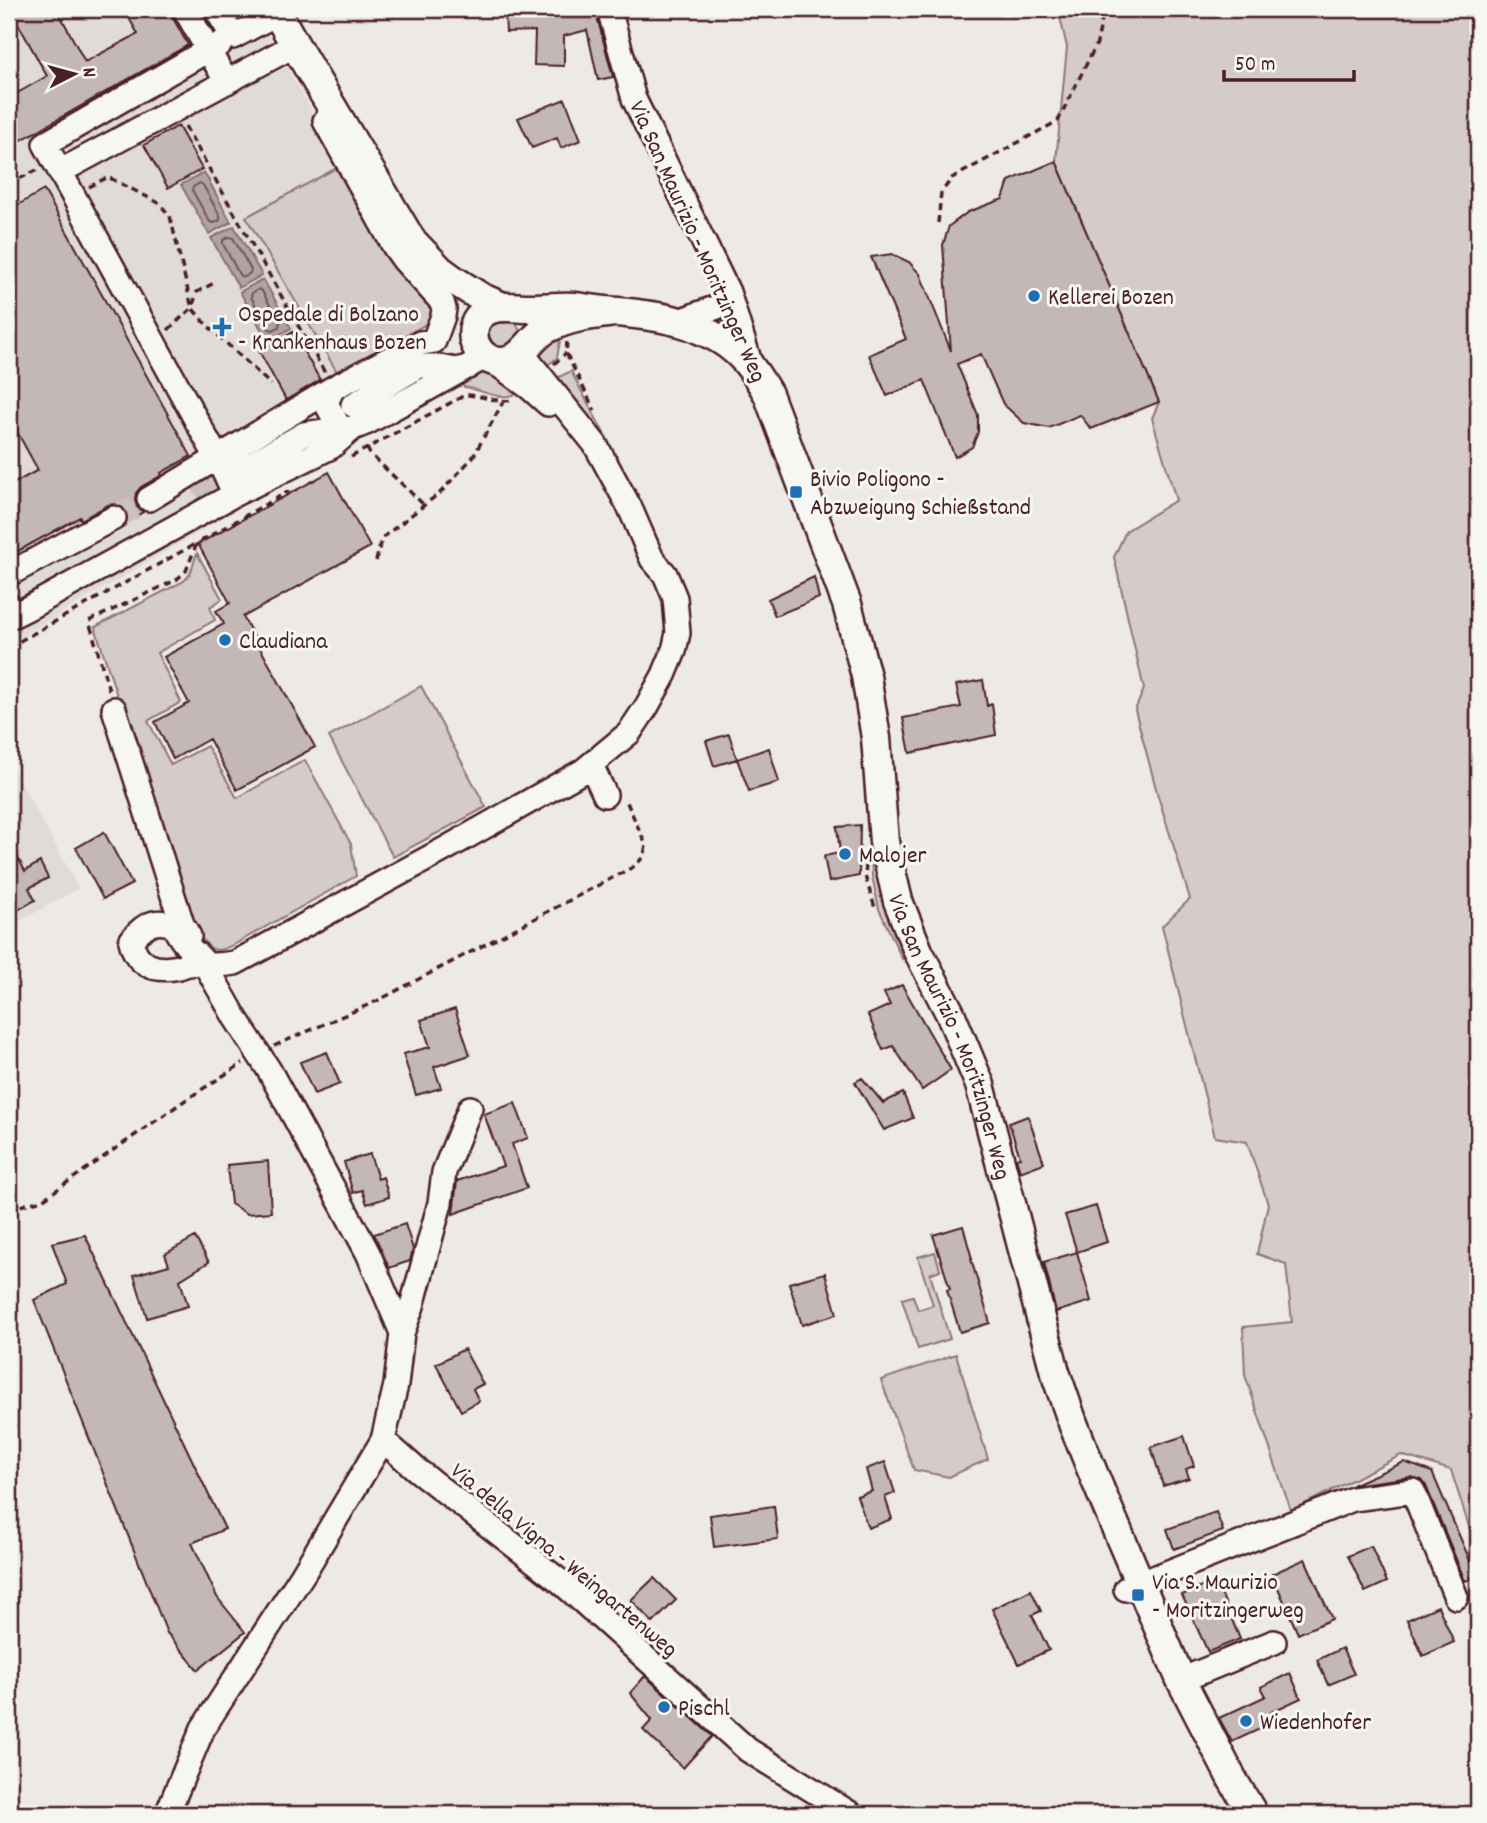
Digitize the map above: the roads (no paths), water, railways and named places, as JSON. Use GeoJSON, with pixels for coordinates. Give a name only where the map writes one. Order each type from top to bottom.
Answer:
{"type":"FeatureCollection","features":[{"type":"Feature","properties":{"kind":"main road"},"geometry":{"type":"LineString","coordinates":[[277,11],[297,53],[400,239],[415,260],[464,310],[474,329]]}},
{"type":"Feature","properties":{"kind":"main road"},"geometry":{"type":"LineString","coordinates":[[297,53],[411,240],[440,270],[455,281],[482,298],[519,313],[528,329],[524,350]]}},
{"type":"Feature","properties":{"kind":"main road"},"geometry":{"type":"LineString","coordinates":[[615,312],[579,316],[547,329],[535,336],[524,350],[509,361],[482,362],[474,339],[474,329],[481,315],[488,310],[505,307],[575,307],[656,316],[679,321],[730,346],[752,367]]}},
{"type":"Feature","properties":{"kind":"main road","name":"Via San Maurizio - Moritzinger Weg"},"geometry":{"type":"LineString","coordinates":[[752,367],[768,394],[847,604],[866,676],[876,738],[884,842],[898,901],[980,1085],[1055,1372],[1133,1586],[1231,1777],[1253,1814]]}},
{"type":"Feature","properties":{"kind":"street"},"geometry":{"type":"LineString","coordinates":[[185,9],[227,82]]}},
{"type":"Feature","properties":{"kind":"street"},"geometry":{"type":"LineString","coordinates":[[216,9],[233,37]]}},
{"type":"Feature","properties":{"kind":"street","name":"Via San Maurizio - Moritzinger Weg"},"geometry":{"type":"LineString","coordinates":[[609,9],[634,99],[728,292],[752,367]]}},
{"type":"Feature","properties":{"kind":"street"},"geometry":{"type":"LineString","coordinates":[[230,472],[154,342],[45,144],[277,11]]}},
{"type":"Feature","properties":{"kind":"street"},"geometry":{"type":"LineString","coordinates":[[57,166],[227,82],[297,53],[305,84],[394,246],[442,302],[444,309],[434,341],[419,366],[349,421]]}},
{"type":"Feature","properties":{"kind":"street"},"geometry":{"type":"LineString","coordinates":[[679,321],[720,306],[728,292]]}},
{"type":"Feature","properties":{"kind":"street"},"geometry":{"type":"LineString","coordinates":[[9,606],[13,615],[22,611],[230,472],[330,396],[420,343],[457,337],[474,329]]}},
{"type":"Feature","properties":{"kind":"street"},"geometry":{"type":"LineString","coordinates":[[524,350],[535,383]]}},
{"type":"Feature","properties":{"kind":"street"},"geometry":{"type":"LineString","coordinates":[[203,960],[211,965],[235,963],[583,771],[629,733],[648,706],[674,651],[678,633],[674,611],[675,598],[665,574],[652,559],[630,508],[595,444],[586,433],[535,383],[482,362],[456,370],[419,366]]}},
{"type":"Feature","properties":{"kind":"street"},"geometry":{"type":"LineString","coordinates":[[149,499],[230,472],[304,434],[349,421],[368,422],[482,362]]}},
{"type":"Feature","properties":{"kind":"street"},"geometry":{"type":"LineString","coordinates":[[330,396],[349,421]]}},
{"type":"Feature","properties":{"kind":"street"},"geometry":{"type":"LineString","coordinates":[[9,574],[114,518]]}},
{"type":"Feature","properties":{"kind":"street"},"geometry":{"type":"LineString","coordinates":[[114,709],[182,924],[236,1019],[254,1045],[368,1253],[402,1333]]}},
{"type":"Feature","properties":{"kind":"street"},"geometry":{"type":"LineString","coordinates":[[591,765],[605,795]]}},
{"type":"Feature","properties":{"kind":"street"},"geometry":{"type":"LineString","coordinates":[[167,1814],[203,1728],[303,1574],[383,1440],[396,1385],[402,1333],[412,1306],[436,1215],[444,1172],[470,1108]]}},
{"type":"Feature","properties":{"kind":"street","name":"Via della Vigna - Weingartenweg"},"geometry":{"type":"LineString","coordinates":[[383,1440],[417,1470],[561,1582],[748,1750],[851,1814]]}},
{"type":"Feature","properties":{"kind":"street"},"geometry":{"type":"LineString","coordinates":[[1133,1586],[1353,1499],[1413,1491],[1456,1597]]}},
{"type":"Feature","properties":{"kind":"street"},"geometry":{"type":"LineString","coordinates":[[1181,1680],[1274,1642]]}},
{"type":"Feature","properties":{"kind":"water"},"geometry":{"type":"Polygon","coordinates":[[[204,172],[231,222],[209,234],[181,185],[204,172]]]}},
{"type":"Feature","properties":{"kind":"water"},"geometry":{"type":"Polygon","coordinates":[[[234,226],[262,275],[239,288],[211,238],[234,226]]]}},
{"type":"Feature","properties":{"kind":"water"},"geometry":{"type":"Polygon","coordinates":[[[263,279],[291,328],[268,341],[240,292],[263,279]]]}},
{"type":"Feature","properties":{"kind":"tunnel"},"geometry":{"type":"LineString","coordinates":[[232,464],[206,478],[203,486],[211,488],[237,472]]}},
{"type":"Feature","properties":{"kind":"tunnel"},"geometry":{"type":"LineString","coordinates":[[114,518],[149,499]]}},
{"type":"Feature","properties":{"kind":"place","name":"Kellerei Bozen"},"geometry":{"type":"Point","coordinates":[1034,296]}},
{"type":"Feature","properties":{"kind":"place","name":"Ospedale di Bolzano - Krankenhaus Bozen"},"geometry":{"type":"Point","coordinates":[222,327]}},
{"type":"Feature","properties":{"kind":"place","name":"Bivio Poligono - Abzweigung Schießstand"},"geometry":{"type":"Point","coordinates":[796,492]}},
{"type":"Feature","properties":{"kind":"place","name":"Claudiana"},"geometry":{"type":"Point","coordinates":[225,640]}},
{"type":"Feature","properties":{"kind":"place","name":"Malojer"},"geometry":{"type":"Point","coordinates":[845,854]}},
{"type":"Feature","properties":{"kind":"place","name":"Via S. Maurizio - Moritzingerweg"},"geometry":{"type":"Point","coordinates":[1138,1595]}},
{"type":"Feature","properties":{"kind":"place","name":"Pischl"},"geometry":{"type":"Point","coordinates":[664,1707]}},
{"type":"Feature","properties":{"kind":"place","name":"Wiedenhofer"},"geometry":{"type":"Point","coordinates":[1246,1721]}}]}
